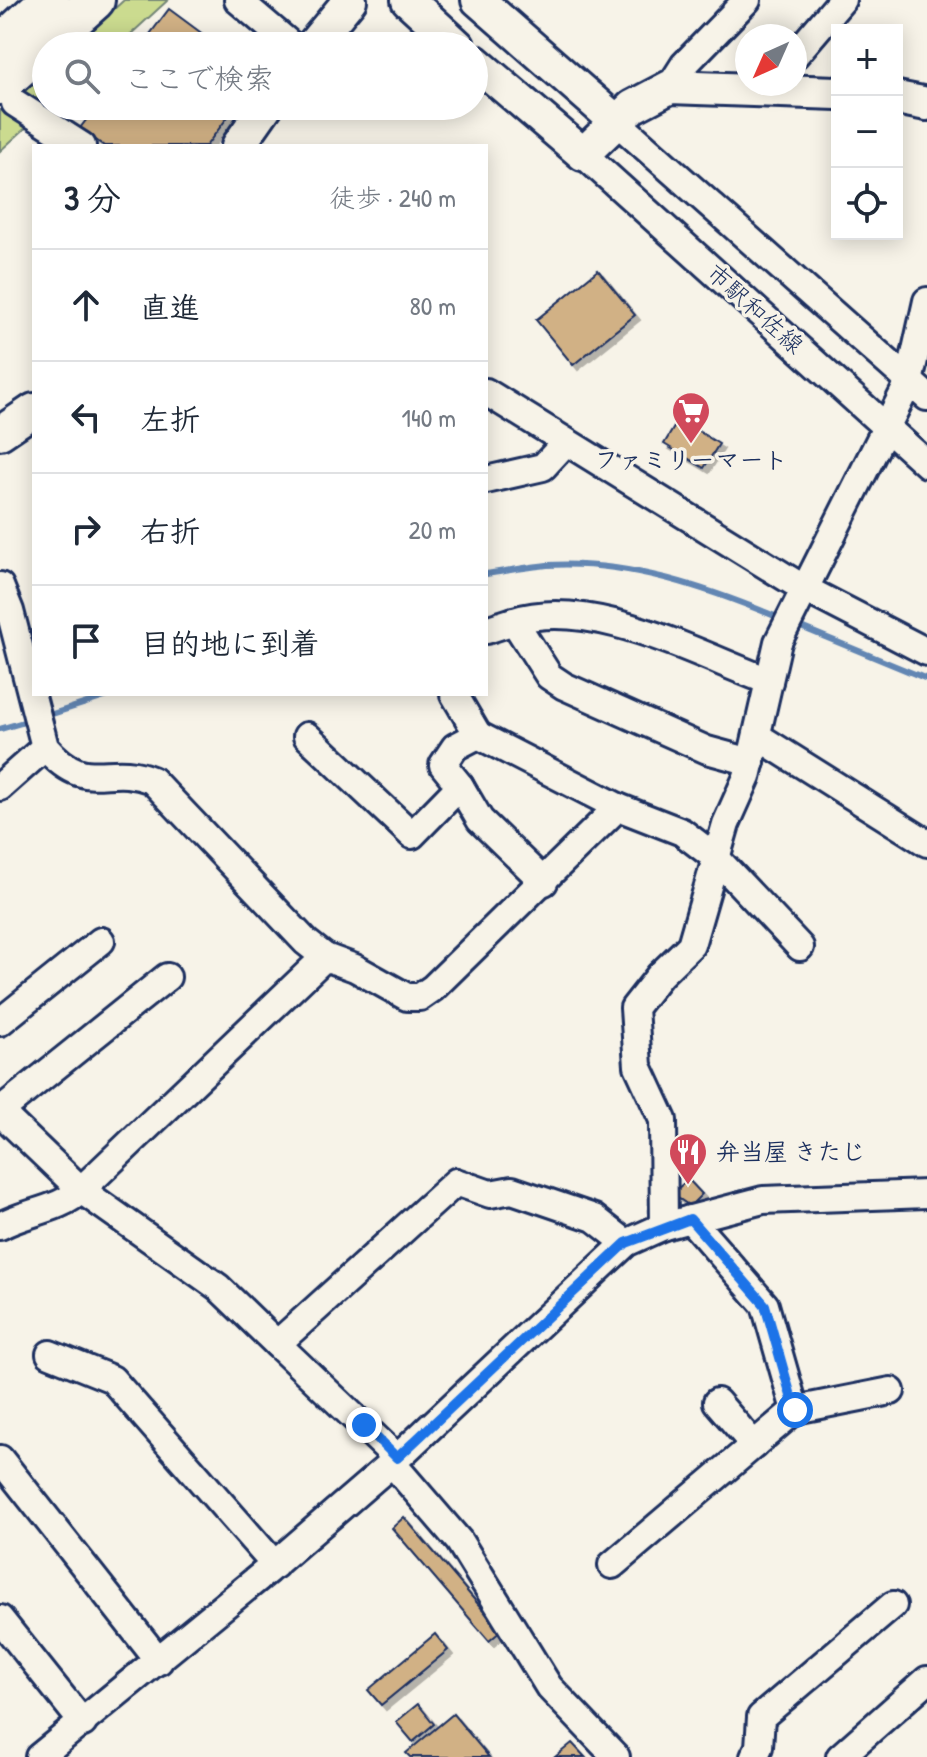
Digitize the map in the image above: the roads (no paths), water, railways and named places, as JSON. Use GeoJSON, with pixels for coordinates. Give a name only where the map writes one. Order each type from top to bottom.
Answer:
{"type":"FeatureCollection","features":[{"type":"Feature","properties":{"kind":"highway"},"geometry":{"type":"LineString","coordinates":[[0,45],[49,0]]}},
{"type":"Feature","properties":{"kind":"highway"},"geometry":{"type":"LineString","coordinates":[[65,32],[95,0]]}},
{"type":"Feature","properties":{"kind":"highway"},"geometry":{"type":"LineString","coordinates":[[8,94],[32,68]]}},
{"type":"Feature","properties":{"kind":"main road"},"geometry":{"type":"LineString","coordinates":[[324,32],[350,0]]}},
{"type":"Feature","properties":{"kind":"main road"},"geometry":{"type":"LineString","coordinates":[[408,0],[442,32]]}},
{"type":"Feature","properties":{"kind":"main road"},"geometry":{"type":"LineString","coordinates":[[478,0],[617,122]]}},
{"type":"Feature","properties":{"kind":"main road"},"geometry":{"type":"LineString","coordinates":[[488,73],[583,154],[632,107],[670,87],[735,87]]}},
{"type":"Feature","properties":{"kind":"main road"},"geometry":{"type":"LineString","coordinates":[[807,90],[831,92]]}},
{"type":"Feature","properties":{"kind":"main road"},"geometry":{"type":"LineString","coordinates":[[903,99],[927,104]]}},
{"type":"Feature","properties":{"kind":"main road"},"geometry":{"type":"LineString","coordinates":[[239,144],[256,120]]}},
{"type":"Feature","properties":{"kind":"main road"},"geometry":{"type":"LineString","coordinates":[[0,433],[32,411]]}},
{"type":"Feature","properties":{"kind":"street"},"geometry":{"type":"LineString","coordinates":[[238,0],[276,32]]}},
{"type":"Feature","properties":{"kind":"street"},"geometry":{"type":"LineString","coordinates":[[670,87],[684,65],[747,0]]}},
{"type":"Feature","properties":{"kind":"street"},"geometry":{"type":"LineString","coordinates":[[807,41],[842,0]]}},
{"type":"Feature","properties":{"kind":"street"},"geometry":{"type":"LineString","coordinates":[[8,94],[32,111]]}},
{"type":"Feature","properties":{"kind":"street"},"geometry":{"type":"LineString","coordinates":[[45,120],[79,144]]}},
{"type":"Feature","properties":{"kind":"street","name":"市駅和佐線"},"geometry":{"type":"LineString","coordinates":[[617,122],[918,390]]}},
{"type":"Feature","properties":{"kind":"street","name":"市駅和佐線"},"geometry":{"type":"LineString","coordinates":[[583,154],[927,464]]}},
{"type":"Feature","properties":{"kind":"street"},"geometry":{"type":"LineString","coordinates":[[664,1226],[663,1120],[638,1066],[634,1008],[660,975],[691,945],[716,858],[754,749],[778,642],[886,428],[918,390],[927,301]]}},
{"type":"Feature","properties":{"kind":"street"},"geometry":{"type":"LineString","coordinates":[[488,393],[803,588],[927,652]]}},
{"type":"Feature","properties":{"kind":"street"},"geometry":{"type":"LineString","coordinates":[[488,480],[543,467],[566,442]]}},
{"type":"Feature","properties":{"kind":"street"},"geometry":{"type":"LineString","coordinates":[[0,586],[10,611],[45,747],[60,764],[84,777],[136,774],[152,780],[306,942],[325,957],[355,968],[407,997],[420,997],[433,988],[618,807]]}},
{"type":"Feature","properties":{"kind":"street"},"geometry":{"type":"LineString","coordinates":[[488,629],[535,614],[603,619],[769,681]]}},
{"type":"Feature","properties":{"kind":"street"},"geometry":{"type":"LineString","coordinates":[[514,621],[549,676],[564,686],[707,750],[754,749],[927,843]]}},
{"type":"Feature","properties":{"kind":"street"},"geometry":{"type":"LineString","coordinates":[[455,696],[478,735],[618,807],[682,832],[716,858],[800,947]]}},
{"type":"Feature","properties":{"kind":"street"},"geometry":{"type":"LineString","coordinates":[[478,735],[455,747],[443,765],[480,820],[544,882]]}},
{"type":"Feature","properties":{"kind":"street"},"geometry":{"type":"LineString","coordinates":[[307,736],[412,835],[460,786]]}},
{"type":"Feature","properties":{"kind":"street"},"geometry":{"type":"LineString","coordinates":[[0,787],[45,747]]}},
{"type":"Feature","properties":{"kind":"street"},"geometry":{"type":"LineString","coordinates":[[0,1022],[101,941]]}},
{"type":"Feature","properties":{"kind":"street"},"geometry":{"type":"LineString","coordinates":[[0,1226],[20,1214],[70,1200],[325,957]]}},
{"type":"Feature","properties":{"kind":"street"},"geometry":{"type":"LineString","coordinates":[[167,977],[0,1112],[81,1190],[218,1287],[394,1461],[459,1541],[549,1687],[616,1757]]}},
{"type":"Feature","properties":{"kind":"street"},"geometry":{"type":"LineString","coordinates":[[277,1344],[456,1182],[490,1194],[512,1190],[594,1218],[626,1243]]}},
{"type":"Feature","properties":{"kind":"street"},"geometry":{"type":"LineString","coordinates":[[39,1757],[275,1565],[394,1461],[626,1243],[664,1226],[763,1200],[927,1194]]}},
{"type":"Feature","properties":{"kind":"street"},"geometry":{"type":"LineString","coordinates":[[690,1219],[765,1305],[795,1410]]}},
{"type":"Feature","properties":{"kind":"street"},"geometry":{"type":"LineString","coordinates":[[50,1354],[112,1379],[275,1565]]}},
{"type":"Feature","properties":{"kind":"street"},"geometry":{"type":"LineString","coordinates":[[612,1565],[795,1410],[891,1391]]}},
{"type":"Feature","properties":{"kind":"street"},"geometry":{"type":"LineString","coordinates":[[717,1402],[754,1445]]}},
{"type":"Feature","properties":{"kind":"street"},"geometry":{"type":"LineString","coordinates":[[0,1459],[159,1661]]}},
{"type":"Feature","properties":{"kind":"street"},"geometry":{"type":"LineString","coordinates":[[754,1757],[759,1747],[761,1717],[893,1605]]}},
{"type":"Feature","properties":{"kind":"street"},"geometry":{"type":"LineString","coordinates":[[0,1619],[83,1723]]}},
{"type":"Feature","properties":{"kind":"street"},"geometry":{"type":"LineString","coordinates":[[840,1757],[927,1680]]}},
{"type":"Feature","properties":{"kind":"waterway"},"geometry":{"type":"LineString","coordinates":[[488,574],[547,565],[607,567],[667,578],[782,619]]}},
{"type":"Feature","properties":{"kind":"waterway"},"geometry":{"type":"LineString","coordinates":[[796,625],[927,679]]}},
{"type":"Feature","properties":{"kind":"waterway"},"geometry":{"type":"LineString","coordinates":[[46,716],[108,696]]}},
{"type":"Feature","properties":{"kind":"waterway"},"geometry":{"type":"LineString","coordinates":[[0,729],[31,720]]}},
{"type":"Feature","properties":{"kind":"place","name":"ファミリーマート"},"geometry":{"type":"Point","coordinates":[691,445]}},
{"type":"Feature","properties":{"kind":"place","name":"弁当屋 きたじ"},"geometry":{"type":"Point","coordinates":[688,1186]}}]}
